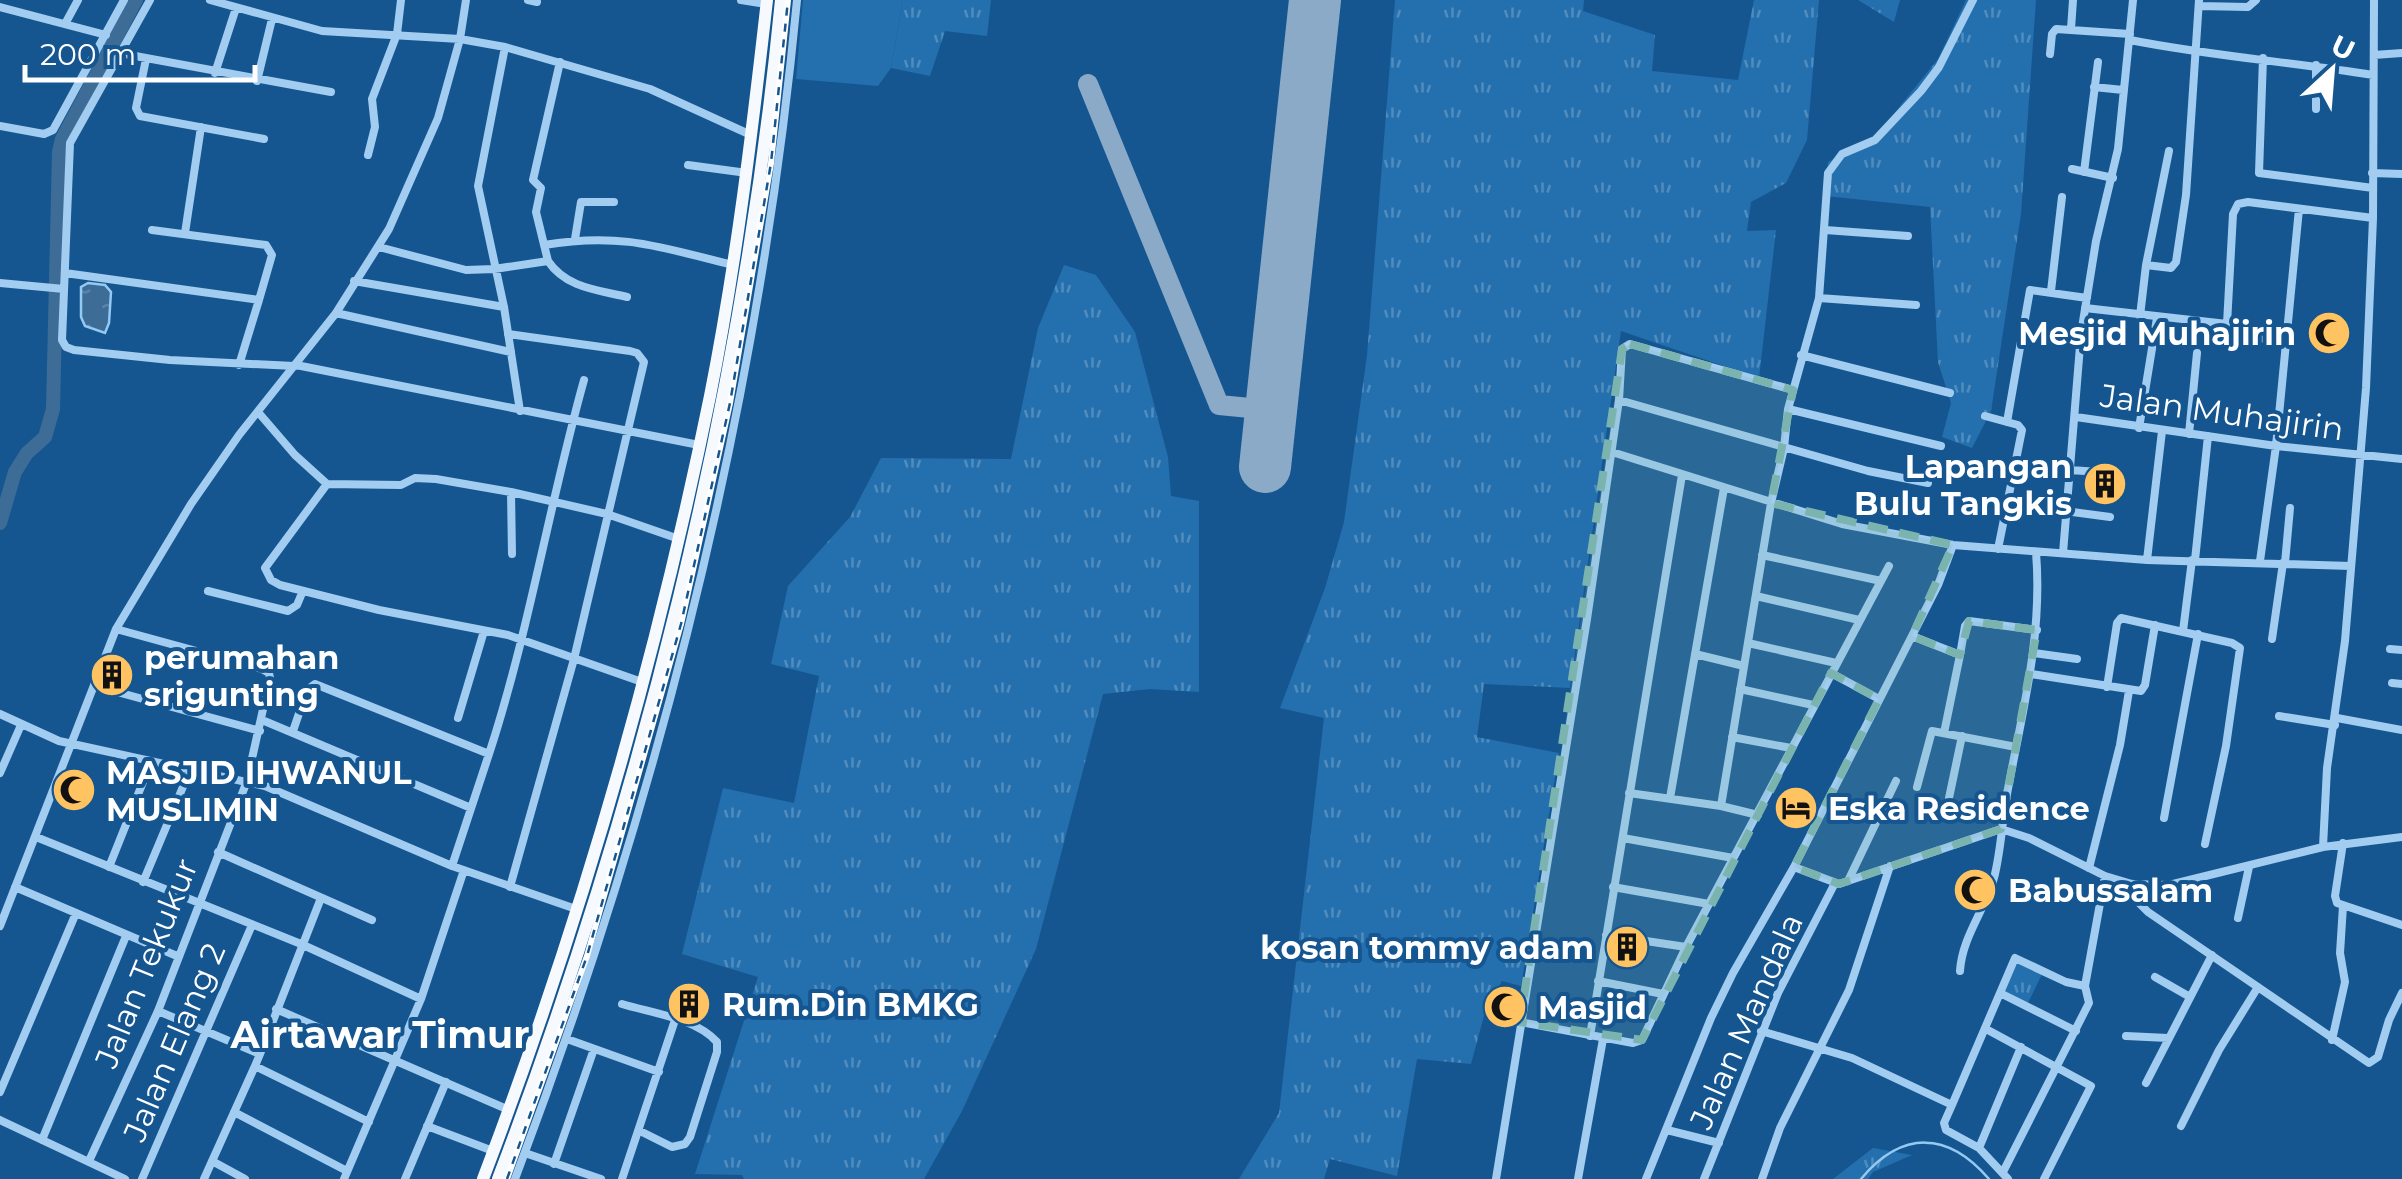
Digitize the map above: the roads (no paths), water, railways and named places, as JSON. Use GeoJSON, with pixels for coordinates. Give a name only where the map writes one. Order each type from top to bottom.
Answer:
{"type":"FeatureCollection","features":[{"type":"Feature","properties":{"kind":"highway"},"geometry":{"type":"LineString","coordinates":[[498,1179],[640,718],[642,682],[699,445],[716,396],[771,2]]}},
{"type":"Feature","properties":{"kind":"highway"},"geometry":{"type":"LineString","coordinates":[[482,1179],[566,967],[576,909],[678,600],[761,162],[771,2]]}},
{"type":"Feature","properties":{"kind":"street"},"geometry":{"type":"LineString","coordinates":[[65,24],[78,0]]}},
{"type":"Feature","properties":{"kind":"street"},"geometry":{"type":"LineString","coordinates":[[0,126],[44,134],[53,130],[124,0]]}},
{"type":"Feature","properties":{"kind":"street"},"geometry":{"type":"LineString","coordinates":[[150,0],[70,143],[65,273],[59,289],[62,340],[69,349],[295,366],[699,445]]}},
{"type":"Feature","properties":{"kind":"street"},"geometry":{"type":"LineString","coordinates":[[210,0],[322,31],[460,39],[505,46],[661,93],[751,135]]}},
{"type":"Feature","properties":{"kind":"street"},"geometry":{"type":"LineString","coordinates":[[368,155],[374,127],[372,99],[397,34],[400,0]]}},
{"type":"Feature","properties":{"kind":"street"},"geometry":{"type":"LineString","coordinates":[[0,926],[116,630],[191,504],[336,313],[378,247],[438,118],[460,39],[466,0]]}},
{"type":"Feature","properties":{"kind":"street"},"geometry":{"type":"LineString","coordinates":[[741,0],[771,2]]}},
{"type":"Feature","properties":{"kind":"street"},"geometry":{"type":"LineString","coordinates":[[514,1179],[567,1040],[678,670],[738,403],[780,165],[797,0]]}},
{"type":"Feature","properties":{"kind":"street"},"geometry":{"type":"LineString","coordinates":[[1721,806],[1788,409],[1819,298],[1827,180],[1842,154],[1875,140],[1920,91],[1939,67],[1973,0]]}},
{"type":"Feature","properties":{"kind":"street"},"geometry":{"type":"LineString","coordinates":[[2070,29],[2073,0]]}},
{"type":"Feature","properties":{"kind":"street"},"geometry":{"type":"LineString","coordinates":[[2063,553],[2078,363],[2096,241],[2118,149],[2133,0]]}},
{"type":"Feature","properties":{"kind":"street"},"geometry":{"type":"LineString","coordinates":[[2146,265],[2171,268],[2176,262],[2186,195],[2199,3],[2248,7],[2256,0]]}},
{"type":"Feature","properties":{"kind":"street"},"geometry":{"type":"LineString","coordinates":[[2323,847],[2327,768],[2336,721],[2362,456],[2373,218],[2374,0]]}},
{"type":"Feature","properties":{"kind":"street"},"geometry":{"type":"LineString","coordinates":[[0,7],[106,35]]}},
{"type":"Feature","properties":{"kind":"street"},"geometry":{"type":"LineString","coordinates":[[215,73],[236,8]]}},
{"type":"Feature","properties":{"kind":"street"},"geometry":{"type":"LineString","coordinates":[[257,81],[272,19]]}},
{"type":"Feature","properties":{"kind":"street"},"geometry":{"type":"LineString","coordinates":[[2050,54],[2054,30],[2070,29],[2130,37],[2197,54],[2263,58],[2373,75]]}},
{"type":"Feature","properties":{"kind":"street"},"geometry":{"type":"LineString","coordinates":[[505,46],[478,186],[504,307],[520,411]]}},
{"type":"Feature","properties":{"kind":"street"},"geometry":{"type":"LineString","coordinates":[[119,52],[331,92]]}},
{"type":"Feature","properties":{"kind":"street"},"geometry":{"type":"LineString","coordinates":[[2374,56],[2402,53]]}},
{"type":"Feature","properties":{"kind":"street"},"geometry":{"type":"LineString","coordinates":[[2263,58],[2259,172],[2372,188]]}},
{"type":"Feature","properties":{"kind":"street"},"geometry":{"type":"LineString","coordinates":[[146,59],[137,113],[143,118],[264,139]]}},
{"type":"Feature","properties":{"kind":"street"},"geometry":{"type":"LineString","coordinates":[[560,62],[533,180],[541,188],[536,212],[548,261],[559,276],[570,282],[628,297]]}},
{"type":"Feature","properties":{"kind":"street"},"geometry":{"type":"LineString","coordinates":[[2084,172],[2098,62]]}},
{"type":"Feature","properties":{"kind":"street"},"geometry":{"type":"LineString","coordinates":[[2316,66],[2316,109]]}},
{"type":"Feature","properties":{"kind":"street"},"geometry":{"type":"LineString","coordinates":[[2094,87],[2123,90]]}},
{"type":"Feature","properties":{"kind":"street"},"geometry":{"type":"LineString","coordinates":[[185,233],[200,127]]}},
{"type":"Feature","properties":{"kind":"street"},"geometry":{"type":"LineString","coordinates":[[2140,316],[2169,150]]}},
{"type":"Feature","properties":{"kind":"street"},"geometry":{"type":"LineString","coordinates":[[761,162],[780,165]]}},
{"type":"Feature","properties":{"kind":"street"},"geometry":{"type":"LineString","coordinates":[[688,165],[747,173]]}},
{"type":"Feature","properties":{"kind":"street"},"geometry":{"type":"LineString","coordinates":[[2072,169],[2113,178]]}},
{"type":"Feature","properties":{"kind":"street"},"geometry":{"type":"LineString","coordinates":[[2372,173],[2402,174]]}},
{"type":"Feature","properties":{"kind":"street"},"geometry":{"type":"LineString","coordinates":[[2051,291],[2062,197]]}},
{"type":"Feature","properties":{"kind":"street"},"geometry":{"type":"LineString","coordinates":[[576,240],[581,202],[614,202]]}},
{"type":"Feature","properties":{"kind":"street"},"geometry":{"type":"LineString","coordinates":[[2287,341],[2229,335],[2228,276],[2232,214],[2236,206],[2248,202],[2373,218]]}},
{"type":"Feature","properties":{"kind":"street"},"geometry":{"type":"LineString","coordinates":[[2260,561],[2276,446],[2299,210]]}},
{"type":"Feature","properties":{"kind":"street"},"geometry":{"type":"LineString","coordinates":[[152,230],[260,243],[269,248],[272,255],[239,364]]}},
{"type":"Feature","properties":{"kind":"street"},"geometry":{"type":"LineString","coordinates":[[1826,230],[1908,236]]}},
{"type":"Feature","properties":{"kind":"street"},"geometry":{"type":"LineString","coordinates":[[544,245],[629,239],[733,265]]}},
{"type":"Feature","properties":{"kind":"street"},"geometry":{"type":"LineString","coordinates":[[378,247],[456,268],[494,269],[548,261]]}},
{"type":"Feature","properties":{"kind":"street"},"geometry":{"type":"LineString","coordinates":[[65,273],[258,300]]}},
{"type":"Feature","properties":{"kind":"street"},"geometry":{"type":"LineString","coordinates":[[354,281],[504,307]]}},
{"type":"Feature","properties":{"kind":"street"},"geometry":{"type":"LineString","coordinates":[[0,283],[59,289]]}},
{"type":"Feature","properties":{"kind":"street"},"geometry":{"type":"LineString","coordinates":[[2007,422],[2030,290],[2087,298]]}},
{"type":"Feature","properties":{"kind":"street"},"geometry":{"type":"LineString","coordinates":[[1819,298],[1916,306]]}},
{"type":"Feature","properties":{"kind":"street"},"geometry":{"type":"LineString","coordinates":[[2085,308],[2227,324]]}},
{"type":"Feature","properties":{"kind":"street"},"geometry":{"type":"LineString","coordinates":[[336,313],[511,352]]}},
{"type":"Feature","properties":{"kind":"street"},"geometry":{"type":"LineString","coordinates":[[2139,428],[2157,318]]}},
{"type":"Feature","properties":{"kind":"street"},"geometry":{"type":"LineString","coordinates":[[508,334],[637,353],[644,362],[574,658],[510,887]]}},
{"type":"Feature","properties":{"kind":"street"},"geometry":{"type":"LineString","coordinates":[[1496,1179],[1612,452],[1622,349],[1630,344],[1793,390]]}},
{"type":"Feature","properties":{"kind":"street"},"geometry":{"type":"LineString","coordinates":[[2190,434],[2197,352]]}},
{"type":"Feature","properties":{"kind":"street"},"geometry":{"type":"LineString","coordinates":[[1801,355],[1950,394]]}},
{"type":"Feature","properties":{"kind":"street"},"geometry":{"type":"LineString","coordinates":[[452,866],[535,595],[552,502],[584,380]]}},
{"type":"Feature","properties":{"kind":"street"},"geometry":{"type":"LineString","coordinates":[[1618,400],[1868,471],[1928,483]]}},
{"type":"Feature","properties":{"kind":"street"},"geometry":{"type":"LineString","coordinates":[[1788,409],[1940,446]]}},
{"type":"Feature","properties":{"kind":"street"},"geometry":{"type":"LineString","coordinates":[[258,412],[302,463],[328,484],[402,485],[422,477],[607,514],[679,540]]}},
{"type":"Feature","properties":{"kind":"street"},"geometry":{"type":"LineString","coordinates":[[1985,416],[2020,426],[2022,430],[1998,548]]}},
{"type":"Feature","properties":{"kind":"street","name":"Jalan Muhajirin"},"geometry":{"type":"LineString","coordinates":[[2076,417],[2402,460]]}},
{"type":"Feature","properties":{"kind":"street"},"geometry":{"type":"LineString","coordinates":[[2147,560],[2162,431]]}},
{"type":"Feature","properties":{"kind":"street"},"geometry":{"type":"LineString","coordinates":[[2182,630],[2208,436]]}},
{"type":"Feature","properties":{"kind":"street"},"geometry":{"type":"LineString","coordinates":[[1612,452],[1842,524],[1952,546],[2147,560],[2351,566]]}},
{"type":"Feature","properties":{"kind":"street"},"geometry":{"type":"LineString","coordinates":[[2070,470],[2114,473]]}},
{"type":"Feature","properties":{"kind":"street"},"geometry":{"type":"LineString","coordinates":[[1590,1036],[1682,475]]}},
{"type":"Feature","properties":{"kind":"street"},"geometry":{"type":"LineString","coordinates":[[328,484],[265,568],[272,580],[302,593],[520,640],[642,682]]}},
{"type":"Feature","properties":{"kind":"street"},"geometry":{"type":"LineString","coordinates":[[1670,798],[1724,488]]}},
{"type":"Feature","properties":{"kind":"street"},"geometry":{"type":"LineString","coordinates":[[511,492],[512,554]]}},
{"type":"Feature","properties":{"kind":"street"},"geometry":{"type":"LineString","coordinates":[[2272,639],[2290,508]]}},
{"type":"Feature","properties":{"kind":"street"},"geometry":{"type":"LineString","coordinates":[[2065,511],[2110,517]]}},
{"type":"Feature","properties":{"kind":"street"},"geometry":{"type":"LineString","coordinates":[[1646,1179],[1733,972],[1794,867],[1944,573],[1952,546]]}},
{"type":"Feature","properties":{"kind":"street"},"geometry":{"type":"LineString","coordinates":[[1960,971],[1965,945],[1994,877],[2031,674],[2037,630],[2036,552]]}},
{"type":"Feature","properties":{"kind":"street"},"geometry":{"type":"LineString","coordinates":[[1762,555],[1880,581]]}},
{"type":"Feature","properties":{"kind":"street"},"geometry":{"type":"LineString","coordinates":[[1520,1022],[1604,1039],[1633,1043],[1642,1040],[1686,947],[1889,566]]}},
{"type":"Feature","properties":{"kind":"street"},"geometry":{"type":"LineString","coordinates":[[208,591],[288,611],[297,605],[302,593]]}},
{"type":"Feature","properties":{"kind":"street"},"geometry":{"type":"LineString","coordinates":[[1756,596],[1859,620]]}},
{"type":"Feature","properties":{"kind":"street"},"geometry":{"type":"LineString","coordinates":[[2106,687],[2118,620],[2124,618],[2236,644],[2241,650],[2206,844]]}},
{"type":"Feature","properties":{"kind":"street"},"geometry":{"type":"LineString","coordinates":[[1944,732],[1964,626],[1969,621],[2037,630]]}},
{"type":"Feature","properties":{"kind":"street"},"geometry":{"type":"LineString","coordinates":[[2031,674],[2138,692],[2144,688],[2156,625]]}},
{"type":"Feature","properties":{"kind":"street","name":"Jalan Tekukur"},"geometry":{"type":"LineString","coordinates":[[89,1161],[158,1011],[247,782],[270,678],[266,670],[116,630]]}},
{"type":"Feature","properties":{"kind":"street"},"geometry":{"type":"LineString","coordinates":[[458,718],[484,631]]}},
{"type":"Feature","properties":{"kind":"street"},"geometry":{"type":"LineString","coordinates":[[2164,818],[2198,634]]}},
{"type":"Feature","properties":{"kind":"street"},"geometry":{"type":"LineString","coordinates":[[1912,636],[1960,654]]}},
{"type":"Feature","properties":{"kind":"street"},"geometry":{"type":"LineString","coordinates":[[1748,643],[1836,664]]}},
{"type":"Feature","properties":{"kind":"street"},"geometry":{"type":"LineString","coordinates":[[2390,649],[2402,650]]}},
{"type":"Feature","properties":{"kind":"street"},"geometry":{"type":"LineString","coordinates":[[2034,653],[2077,658]]}},
{"type":"Feature","properties":{"kind":"street"},"geometry":{"type":"LineString","coordinates":[[1696,654],[1744,666]]}},
{"type":"Feature","properties":{"kind":"street"},"geometry":{"type":"LineString","coordinates":[[1831,673],[1879,699]]}},
{"type":"Feature","properties":{"kind":"street"},"geometry":{"type":"LineString","coordinates":[[293,731],[308,690],[314,684],[489,754]]}},
{"type":"Feature","properties":{"kind":"street"},"geometry":{"type":"LineString","coordinates":[[95,686],[293,731],[470,808]]}},
{"type":"Feature","properties":{"kind":"street"},"geometry":{"type":"LineString","coordinates":[[1740,689],[1813,704]]}},
{"type":"Feature","properties":{"kind":"street"},"geometry":{"type":"LineString","coordinates":[[2090,868],[2129,691]]}},
{"type":"Feature","properties":{"kind":"street"},"geometry":{"type":"LineString","coordinates":[[0,714],[73,745],[247,782],[309,803],[452,866],[576,909]]}},
{"type":"Feature","properties":{"kind":"street"},"geometry":{"type":"LineString","coordinates":[[2279,716],[2402,730]]}},
{"type":"Feature","properties":{"kind":"street"},"geometry":{"type":"LineString","coordinates":[[0,773],[21,725]]}},
{"type":"Feature","properties":{"kind":"street"},"geometry":{"type":"LineString","coordinates":[[1917,787],[1929,734],[1944,732],[2016,747]]}},
{"type":"Feature","properties":{"kind":"street"},"geometry":{"type":"LineString","coordinates":[[1949,798],[1962,736]]}},
{"type":"Feature","properties":{"kind":"street"},"geometry":{"type":"LineString","coordinates":[[1732,737],[1791,748]]}},
{"type":"Feature","properties":{"kind":"street"},"geometry":{"type":"LineString","coordinates":[[110,867],[151,762]]}},
{"type":"Feature","properties":{"kind":"street"},"geometry":{"type":"LineString","coordinates":[[143,882],[190,770]]}},
{"type":"Feature","properties":{"kind":"street"},"geometry":{"type":"LineString","coordinates":[[1848,880],[1896,781]]}},
{"type":"Feature","properties":{"kind":"street"},"geometry":{"type":"LineString","coordinates":[[1630,794],[1758,815]]}},
{"type":"Feature","properties":{"kind":"street"},"geometry":{"type":"LineString","coordinates":[[1794,867],[1834,883],[2001,829],[2029,838],[2105,876],[2132,884],[2183,883],[2343,842],[2402,837]]}},
{"type":"Feature","properties":{"kind":"street"},"geometry":{"type":"LineString","coordinates":[[36,837],[302,944],[421,999]]}},
{"type":"Feature","properties":{"kind":"street"},"geometry":{"type":"LineString","coordinates":[[1623,838],[1734,858]]}},
{"type":"Feature","properties":{"kind":"street"},"geometry":{"type":"LineString","coordinates":[[2343,842],[2335,899],[2343,906],[2402,925]]}},
{"type":"Feature","properties":{"kind":"street"},"geometry":{"type":"LineString","coordinates":[[218,852],[372,920]]}},
{"type":"Feature","properties":{"kind":"street"},"geometry":{"type":"LineString","coordinates":[[1762,1179],[1773,1142],[1849,990],[1890,866]]}},
{"type":"Feature","properties":{"kind":"street"},"geometry":{"type":"LineString","coordinates":[[2238,918],[2249,867]]}},
{"type":"Feature","properties":{"kind":"street"},"geometry":{"type":"LineString","coordinates":[[234,1112],[346,1175],[421,999],[464,870]]}},
{"type":"Feature","properties":{"kind":"street"},"geometry":{"type":"LineString","coordinates":[[2084,986],[2066,982],[2016,958],[1952,1105],[1945,1128],[1979,1148],[2005,1176],[2090,1004],[2084,986],[2105,876]]}},
{"type":"Feature","properties":{"kind":"street","name":"Jalan Mandala"},"geometry":{"type":"LineString","coordinates":[[1704,1179],[1761,1032],[1834,883]]}},
{"type":"Feature","properties":{"kind":"street"},"geometry":{"type":"LineString","coordinates":[[2132,884],[2139,903],[2148,912],[2366,1061],[2374,1062],[2402,992]]}},
{"type":"Feature","properties":{"kind":"street"},"geometry":{"type":"LineString","coordinates":[[1614,887],[1709,904]]}},
{"type":"Feature","properties":{"kind":"street"},"geometry":{"type":"LineString","coordinates":[[15,888],[177,956]]}},
{"type":"Feature","properties":{"kind":"street"},"geometry":{"type":"LineString","coordinates":[[204,1179],[260,1054],[321,898]]}},
{"type":"Feature","properties":{"kind":"street"},"geometry":{"type":"LineString","coordinates":[[2332,1040],[2346,982],[2340,954],[2343,906]]}},
{"type":"Feature","properties":{"kind":"street"},"geometry":{"type":"LineString","coordinates":[[0,1092],[76,913]]}},
{"type":"Feature","properties":{"kind":"street","name":"Jalan Elang 2"},"geometry":{"type":"LineString","coordinates":[[142,1179],[252,925]]}},
{"type":"Feature","properties":{"kind":"street"},"geometry":{"type":"LineString","coordinates":[[1606,935],[1686,947]]}},
{"type":"Feature","properties":{"kind":"street"},"geometry":{"type":"LineString","coordinates":[[42,1140],[126,936]]}},
{"type":"Feature","properties":{"kind":"street"},"geometry":{"type":"LineString","coordinates":[[2146,1083],[2212,955]]}},
{"type":"Feature","properties":{"kind":"street"},"geometry":{"type":"LineString","coordinates":[[2155,977],[2190,997]]}},
{"type":"Feature","properties":{"kind":"street"},"geometry":{"type":"LineString","coordinates":[[1598,981],[1662,994]]}},
{"type":"Feature","properties":{"kind":"street"},"geometry":{"type":"LineString","coordinates":[[2181,1126],[2219,1050],[2258,987]]}},
{"type":"Feature","properties":{"kind":"street"},"geometry":{"type":"LineString","coordinates":[[2000,992],[2076,1031]]}},
{"type":"Feature","properties":{"kind":"street"},"geometry":{"type":"LineString","coordinates":[[622,1004],[700,1029],[717,1042],[685,1144],[672,1147],[640,1130]]}},
{"type":"Feature","properties":{"kind":"street"},"geometry":{"type":"LineString","coordinates":[[276,1009],[509,1110]]}},
{"type":"Feature","properties":{"kind":"street"},"geometry":{"type":"LineString","coordinates":[[158,1011],[260,1054]]}},
{"type":"Feature","properties":{"kind":"street"},"geometry":{"type":"LineString","coordinates":[[622,1179],[675,1020]]}},
{"type":"Feature","properties":{"kind":"street"},"geometry":{"type":"LineString","coordinates":[[1986,1028],[2091,1087],[2044,1179]]}},
{"type":"Feature","properties":{"kind":"street"},"geometry":{"type":"LineString","coordinates":[[1761,1032],[1852,1058],[1952,1105]]}},
{"type":"Feature","properties":{"kind":"street"},"geometry":{"type":"LineString","coordinates":[[2126,1036],[2168,1038]]}},
{"type":"Feature","properties":{"kind":"street"},"geometry":{"type":"LineString","coordinates":[[1578,1179],[1604,1039]]}},
{"type":"Feature","properties":{"kind":"street"},"geometry":{"type":"LineString","coordinates":[[567,1040],[659,1072]]}},
{"type":"Feature","properties":{"kind":"street"},"geometry":{"type":"LineString","coordinates":[[1979,1148],[2020,1047]]}},
{"type":"Feature","properties":{"kind":"street"},"geometry":{"type":"LineString","coordinates":[[554,1164],[594,1049]]}},
{"type":"Feature","properties":{"kind":"street"},"geometry":{"type":"LineString","coordinates":[[255,1066],[369,1122]]}},
{"type":"Feature","properties":{"kind":"street"},"geometry":{"type":"LineString","coordinates":[[405,1179],[446,1082]]}},
{"type":"Feature","properties":{"kind":"street"},"geometry":{"type":"LineString","coordinates":[[0,1120],[125,1179]]}},
{"type":"Feature","properties":{"kind":"street"},"geometry":{"type":"LineString","coordinates":[[428,1126],[493,1152]]}},
{"type":"Feature","properties":{"kind":"street"},"geometry":{"type":"LineString","coordinates":[[1666,1130],[1719,1143]]}},
{"type":"Feature","properties":{"kind":"street"},"geometry":{"type":"LineString","coordinates":[[524,1153],[601,1179]]}},
{"type":"Feature","properties":{"kind":"street"},"geometry":{"type":"LineString","coordinates":[[212,1161],[245,1179]]}},
{"type":"Feature","properties":{"kind":"water"},"geometry":{"type":"Polygon","coordinates":[[[88,283],[105,285],[111,292],[105,333],[85,326],[81,317],[81,287],[88,283]]]}},
{"type":"Feature","properties":{"kind":"waterway"},"geometry":{"type":"LineString","coordinates":[[0,523],[15,472],[27,453],[45,437],[53,409],[62,139],[136,0]]}},
{"type":"Feature","properties":{"kind":"waterway"},"geometry":{"type":"LineString","coordinates":[[1861,1179],[1893,1152],[1925,1143],[1957,1152],[1989,1179]]}},
{"type":"Feature","properties":{"kind":"railway"},"geometry":{"type":"LineString","coordinates":[[507,1179],[587,956],[681,624],[730,403],[771,163],[788,0]]}},
{"type":"Feature","properties":{"kind":"place","name":"Mesjid Muhajirin"},"geometry":{"type":"Point","coordinates":[2329,333]}},
{"type":"Feature","properties":{"kind":"place","name":"Lapangan Bulu Tangkis"},"geometry":{"type":"Point","coordinates":[2105,484]}},
{"type":"Feature","properties":{"kind":"place","name":"perumahan srigunting"},"geometry":{"type":"Point","coordinates":[112,675]}},
{"type":"Feature","properties":{"kind":"place","name":"MASJID IHWANUL MUSLIMIN"},"geometry":{"type":"Point","coordinates":[74,790]}},
{"type":"Feature","properties":{"kind":"place","name":"Eska Residence"},"geometry":{"type":"Point","coordinates":[1796,808]}},
{"type":"Feature","properties":{"kind":"place","name":"Babussalam"},"geometry":{"type":"Point","coordinates":[1975,890]}},
{"type":"Feature","properties":{"kind":"place","name":"kosan tommy adam"},"geometry":{"type":"Point","coordinates":[1627,947]}},
{"type":"Feature","properties":{"kind":"place","name":"Rum.Din BMKG"},"geometry":{"type":"Point","coordinates":[689,1004]}},
{"type":"Feature","properties":{"kind":"place","name":"Masjid"},"geometry":{"type":"Point","coordinates":[1505,1007]}},
{"type":"Feature","properties":{"kind":"district","name":"Airtawar Timur"},"geometry":{"type":"Point","coordinates":[380,1034]}}]}
